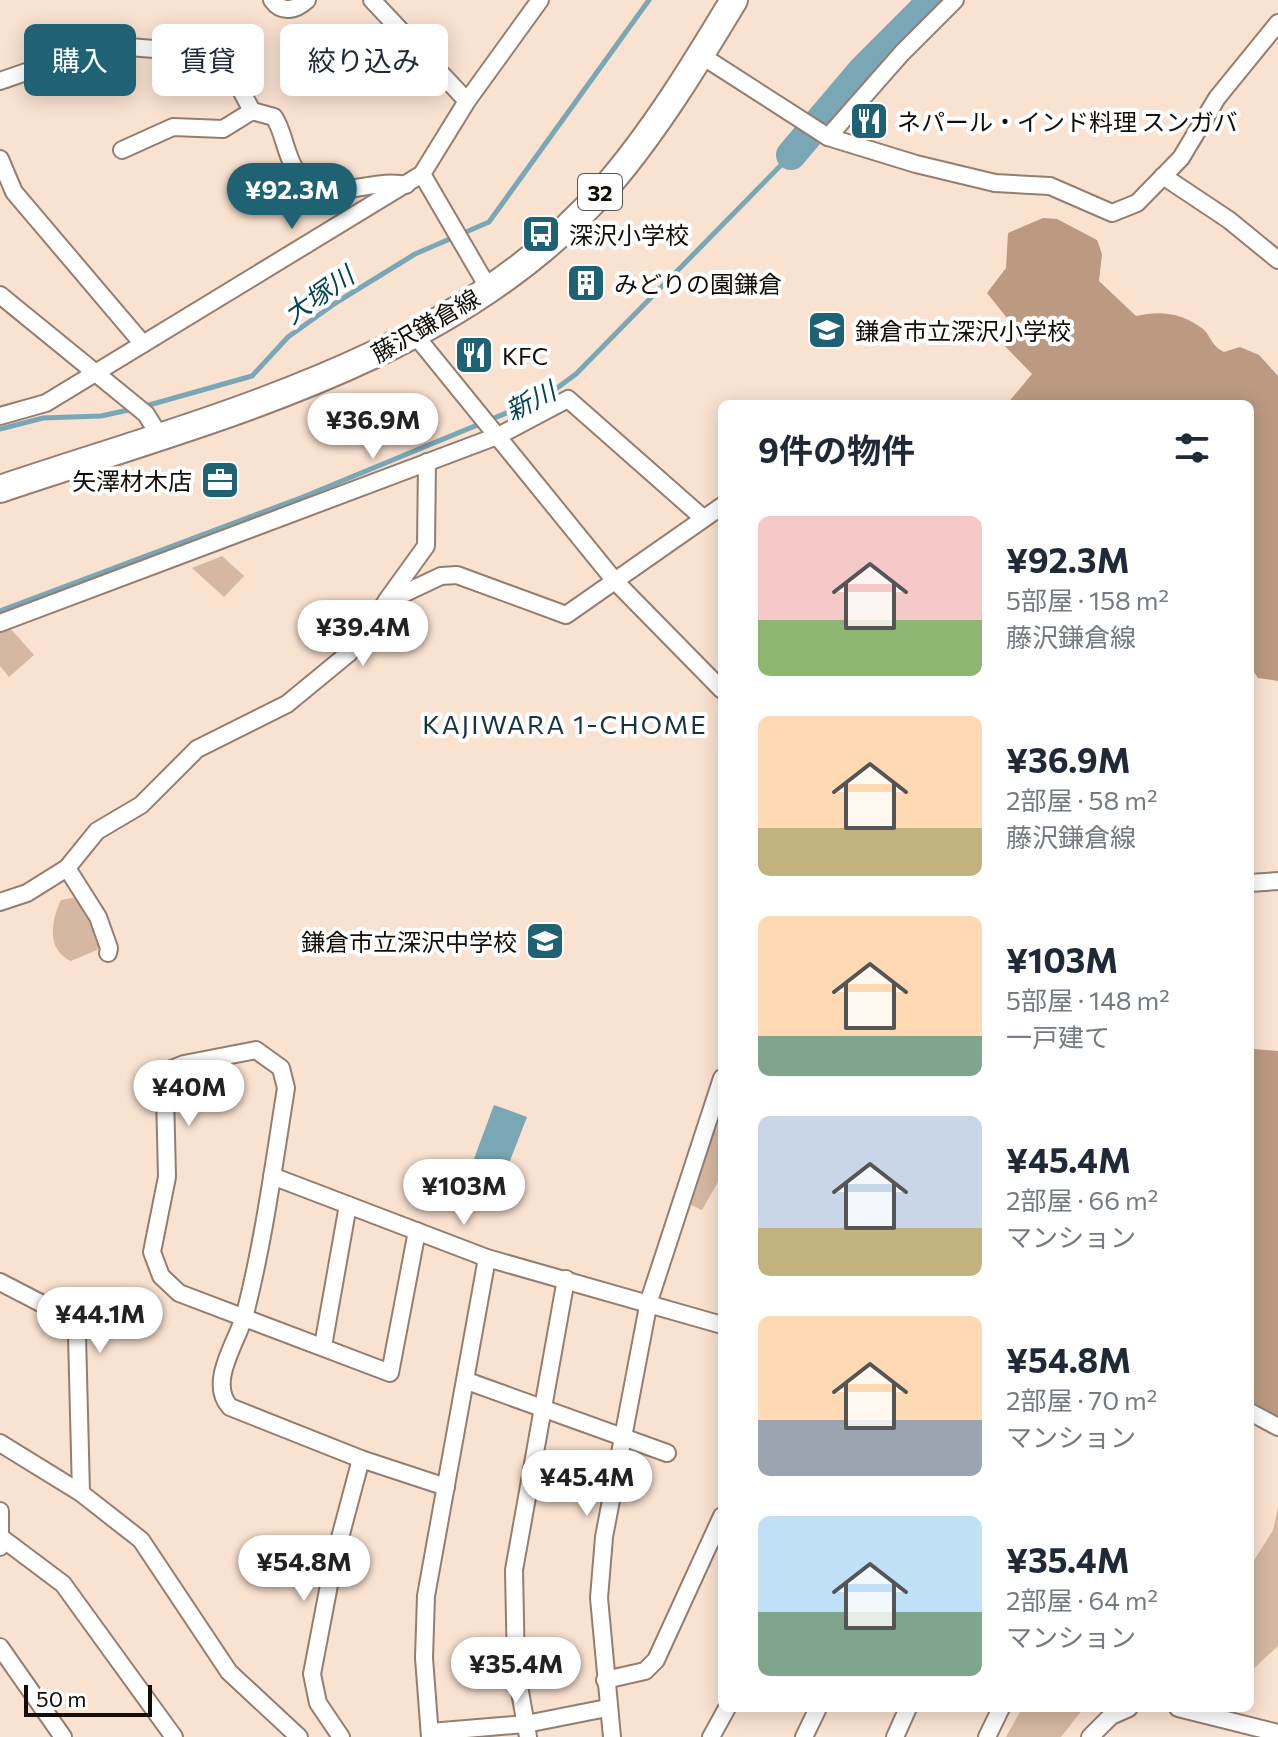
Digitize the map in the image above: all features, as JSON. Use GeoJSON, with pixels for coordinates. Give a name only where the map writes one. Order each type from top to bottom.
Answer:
{"type":"FeatureCollection","features":[{"type":"Feature","properties":{"kind":"main road","name":"藤沢鎌倉線"},"geometry":{"type":"LineString","coordinates":[[0,489],[371,358],[489,289],[546,246],[608,185],[734,0]]}},
{"type":"Feature","properties":{"kind":"street"},"geometry":{"type":"LineString","coordinates":[[272,0],[289,10],[296,9],[307,0]]}},
{"type":"Feature","properties":{"kind":"street"},"geometry":{"type":"LineString","coordinates":[[372,0],[467,101]]}},
{"type":"Feature","properties":{"kind":"street"},"geometry":{"type":"LineString","coordinates":[[0,416],[46,403],[422,174],[467,101],[540,0]]}},
{"type":"Feature","properties":{"kind":"street"},"geometry":{"type":"LineString","coordinates":[[825,135],[955,0]]}},
{"type":"Feature","properties":{"kind":"street"},"geometry":{"type":"LineString","coordinates":[[699,54],[825,135],[916,164],[995,183],[1050,186],[1112,213],[1137,203],[1181,158],[1217,98],[1278,23]]}},
{"type":"Feature","properties":{"kind":"street"},"geometry":{"type":"LineString","coordinates":[[0,81],[104,45],[216,54],[230,68],[252,111]]}},
{"type":"Feature","properties":{"kind":"street"},"geometry":{"type":"LineString","coordinates":[[122,150],[173,127],[223,129],[252,111],[274,117],[292,163],[306,179],[336,191],[396,182],[406,185]]}},
{"type":"Feature","properties":{"kind":"street"},"geometry":{"type":"LineString","coordinates":[[0,159],[20,200],[143,344]]}},
{"type":"Feature","properties":{"kind":"street"},"geometry":{"type":"LineString","coordinates":[[422,174],[489,289]]}},
{"type":"Feature","properties":{"kind":"street"},"geometry":{"type":"LineString","coordinates":[[1163,176],[1229,220],[1278,260]]}},
{"type":"Feature","properties":{"kind":"street"},"geometry":{"type":"LineString","coordinates":[[0,295],[146,414],[159,435]]}},
{"type":"Feature","properties":{"kind":"street"},"geometry":{"type":"LineString","coordinates":[[415,335],[500,435],[615,581],[718,686]]}},
{"type":"Feature","properties":{"kind":"street"},"geometry":{"type":"LineString","coordinates":[[0,623],[500,435],[568,399],[703,518]]}},
{"type":"Feature","properties":{"kind":"street"},"geometry":{"type":"LineString","coordinates":[[0,902],[27,893],[67,868],[97,831],[141,805],[197,749],[228,730],[287,704],[349,653],[426,546],[427,462]]}},
{"type":"Feature","properties":{"kind":"street"},"geometry":{"type":"LineString","coordinates":[[386,602],[441,576],[457,575],[566,615],[718,509]]}},
{"type":"Feature","properties":{"kind":"street"},"geometry":{"type":"LineString","coordinates":[[67,868],[98,917],[108,953]]}},
{"type":"Feature","properties":{"kind":"street"},"geometry":{"type":"LineString","coordinates":[[1254,883],[1278,881]]}},
{"type":"Feature","properties":{"kind":"street"},"geometry":{"type":"LineString","coordinates":[[417,1231],[390,1373],[323,1346],[245,1317],[179,1293],[161,1276],[154,1264],[152,1241],[169,1157],[165,1094],[172,1069],[256,1050],[281,1068],[286,1088],[245,1317],[221,1386],[225,1402],[230,1407],[361,1459],[446,1487]]}},
{"type":"Feature","properties":{"kind":"street"},"geometry":{"type":"LineString","coordinates":[[612,1737],[599,1598],[604,1537],[649,1301],[717,1110]]}},
{"type":"Feature","properties":{"kind":"street"},"geometry":{"type":"LineString","coordinates":[[272,1176],[487,1258],[649,1301],[718,1324]]}},
{"type":"Feature","properties":{"kind":"street"},"geometry":{"type":"LineString","coordinates":[[323,1346],[348,1205]]}},
{"type":"Feature","properties":{"kind":"street"},"geometry":{"type":"LineString","coordinates":[[487,1258],[426,1596],[424,1658],[430,1735],[527,1730],[607,1708]]}},
{"type":"Feature","properties":{"kind":"street"},"geometry":{"type":"LineString","coordinates":[[527,1730],[516,1669],[514,1570],[566,1279]]}},
{"type":"Feature","properties":{"kind":"street"},"geometry":{"type":"LineString","coordinates":[[0,1282],[60,1313],[77,1335],[81,1493]]}},
{"type":"Feature","properties":{"kind":"street"},"geometry":{"type":"LineString","coordinates":[[467,1381],[667,1453]]}},
{"type":"Feature","properties":{"kind":"street"},"geometry":{"type":"LineString","coordinates":[[1254,1414],[1278,1427]]}},
{"type":"Feature","properties":{"kind":"street"},"geometry":{"type":"LineString","coordinates":[[0,1443],[81,1493],[141,1540],[229,1672],[299,1737]]}},
{"type":"Feature","properties":{"kind":"street"},"geometry":{"type":"LineString","coordinates":[[341,1737],[318,1703],[312,1674],[333,1564],[361,1459]]}},
{"type":"Feature","properties":{"kind":"street"},"geometry":{"type":"LineString","coordinates":[[0,1511],[1,1543],[63,1584],[174,1737]]}},
{"type":"Feature","properties":{"kind":"street"},"geometry":{"type":"LineString","coordinates":[[605,1680],[645,1671],[656,1660],[718,1525]]}},
{"type":"Feature","properties":{"kind":"street"},"geometry":{"type":"LineString","coordinates":[[0,1647],[20,1670],[63,1737]]}},
{"type":"Feature","properties":{"kind":"street"},"geometry":{"type":"LineString","coordinates":[[725,1712],[715,1733],[735,1737]]}},
{"type":"Feature","properties":{"kind":"street"},"geometry":{"type":"LineString","coordinates":[[804,1737],[816,1712]]}},
{"type":"Feature","properties":{"kind":"street"},"geometry":{"type":"LineString","coordinates":[[895,1737],[906,1712]]}},
{"type":"Feature","properties":{"kind":"street"},"geometry":{"type":"LineString","coordinates":[[987,1737],[999,1712]]}},
{"type":"Feature","properties":{"kind":"street"},"geometry":{"type":"LineString","coordinates":[[1090,1737],[1111,1716],[1120,1712]]}},
{"type":"Feature","properties":{"kind":"street"},"geometry":{"type":"LineString","coordinates":[[1194,1712],[1278,1733]]}},
{"type":"Feature","properties":{"kind":"shaded area"},"geometry":{"type":"Polygon","coordinates":[[[1043,218],[1057,219],[1097,240],[1102,254],[1099,281],[1136,316],[1162,313],[1187,319],[1203,329],[1220,350],[1224,352],[1240,347],[1259,355],[1278,376],[1278,681],[1258,678],[1254,672],[1254,400],[1010,400],[1032,374],[998,339],[1011,323],[987,293],[1006,268],[1008,233],[1043,218]]]}},
{"type":"Feature","properties":{"kind":"shaded area"},"geometry":{"type":"Polygon","coordinates":[[[222,556],[244,576],[224,597],[192,568],[222,556]]]}},
{"type":"Feature","properties":{"kind":"shaded area"},"geometry":{"type":"Polygon","coordinates":[[[10,628],[34,655],[9,677],[0,666],[0,632],[10,628]]]}},
{"type":"Feature","properties":{"kind":"shaded area"},"geometry":{"type":"Polygon","coordinates":[[[77,897],[100,942],[97,950],[71,961],[57,950],[53,926],[61,900],[77,897]]]}},
{"type":"Feature","properties":{"kind":"shaded area"},"geometry":{"type":"Polygon","coordinates":[[[1254,1049],[1278,1051],[1278,1417],[1254,1403],[1254,1049]]]}},
{"type":"Feature","properties":{"kind":"shaded area"},"geometry":{"type":"Polygon","coordinates":[[[717,1118],[718,1182],[702,1210],[689,1204],[717,1118]]]}},
{"type":"Feature","properties":{"kind":"shaded area"},"geometry":{"type":"Polygon","coordinates":[[[1278,1507],[1278,1646],[1254,1668],[1254,1561],[1273,1530],[1278,1507]]]}},
{"type":"Feature","properties":{"kind":"shaded area"},"geometry":{"type":"Polygon","coordinates":[[[1020,1712],[1081,1712],[1061,1737],[1006,1737],[1020,1712]]]}},
{"type":"Feature","properties":{"kind":"water"},"geometry":{"type":"Polygon","coordinates":[[[494,1105],[527,1117],[504,1176],[472,1164],[494,1105]]]}},
{"type":"Feature","properties":{"kind":"waterway","name":"大塚川"},"geometry":{"type":"LineString","coordinates":[[142,407],[252,376],[288,337],[337,302],[415,254],[489,222],[649,0]]}},
{"type":"Feature","properties":{"kind":"waterway","name":"新川"},"geometry":{"type":"LineString","coordinates":[[791,155],[863,70],[933,0]]}},
{"type":"Feature","properties":{"kind":"waterway","name":"新川"},"geometry":{"type":"LineString","coordinates":[[0,611],[303,497],[545,397],[576,374],[791,155]]}},
{"type":"Feature","properties":{"kind":"waterway","name":"大塚川"},"geometry":{"type":"LineString","coordinates":[[0,429],[43,418],[101,416],[133,409]]}},
{"type":"Feature","properties":{"kind":"place","name":"ネパール・インド料理 スンガバ"},"geometry":{"type":"Point","coordinates":[869,121]}},
{"type":"Feature","properties":{"kind":"place","name":"深沢小学校"},"geometry":{"type":"Point","coordinates":[541,234]}},
{"type":"Feature","properties":{"kind":"place","name":"みどりの園鎌倉"},"geometry":{"type":"Point","coordinates":[586,283]}},
{"type":"Feature","properties":{"kind":"place","name":"鎌倉市立深沢小学校"},"geometry":{"type":"Point","coordinates":[827,330]}},
{"type":"Feature","properties":{"kind":"place","name":"KFC"},"geometry":{"type":"Point","coordinates":[474,355]}},
{"type":"Feature","properties":{"kind":"place","name":"矢澤材木店"},"geometry":{"type":"Point","coordinates":[220,480]}},
{"type":"Feature","properties":{"kind":"place","name":"鎌倉市立深沢中学校"},"geometry":{"type":"Point","coordinates":[545,941]}},
{"type":"Feature","properties":{"kind":"district","name":"KAJIWARA 1-CHOME"},"geometry":{"type":"Point","coordinates":[565,723]}}]}
